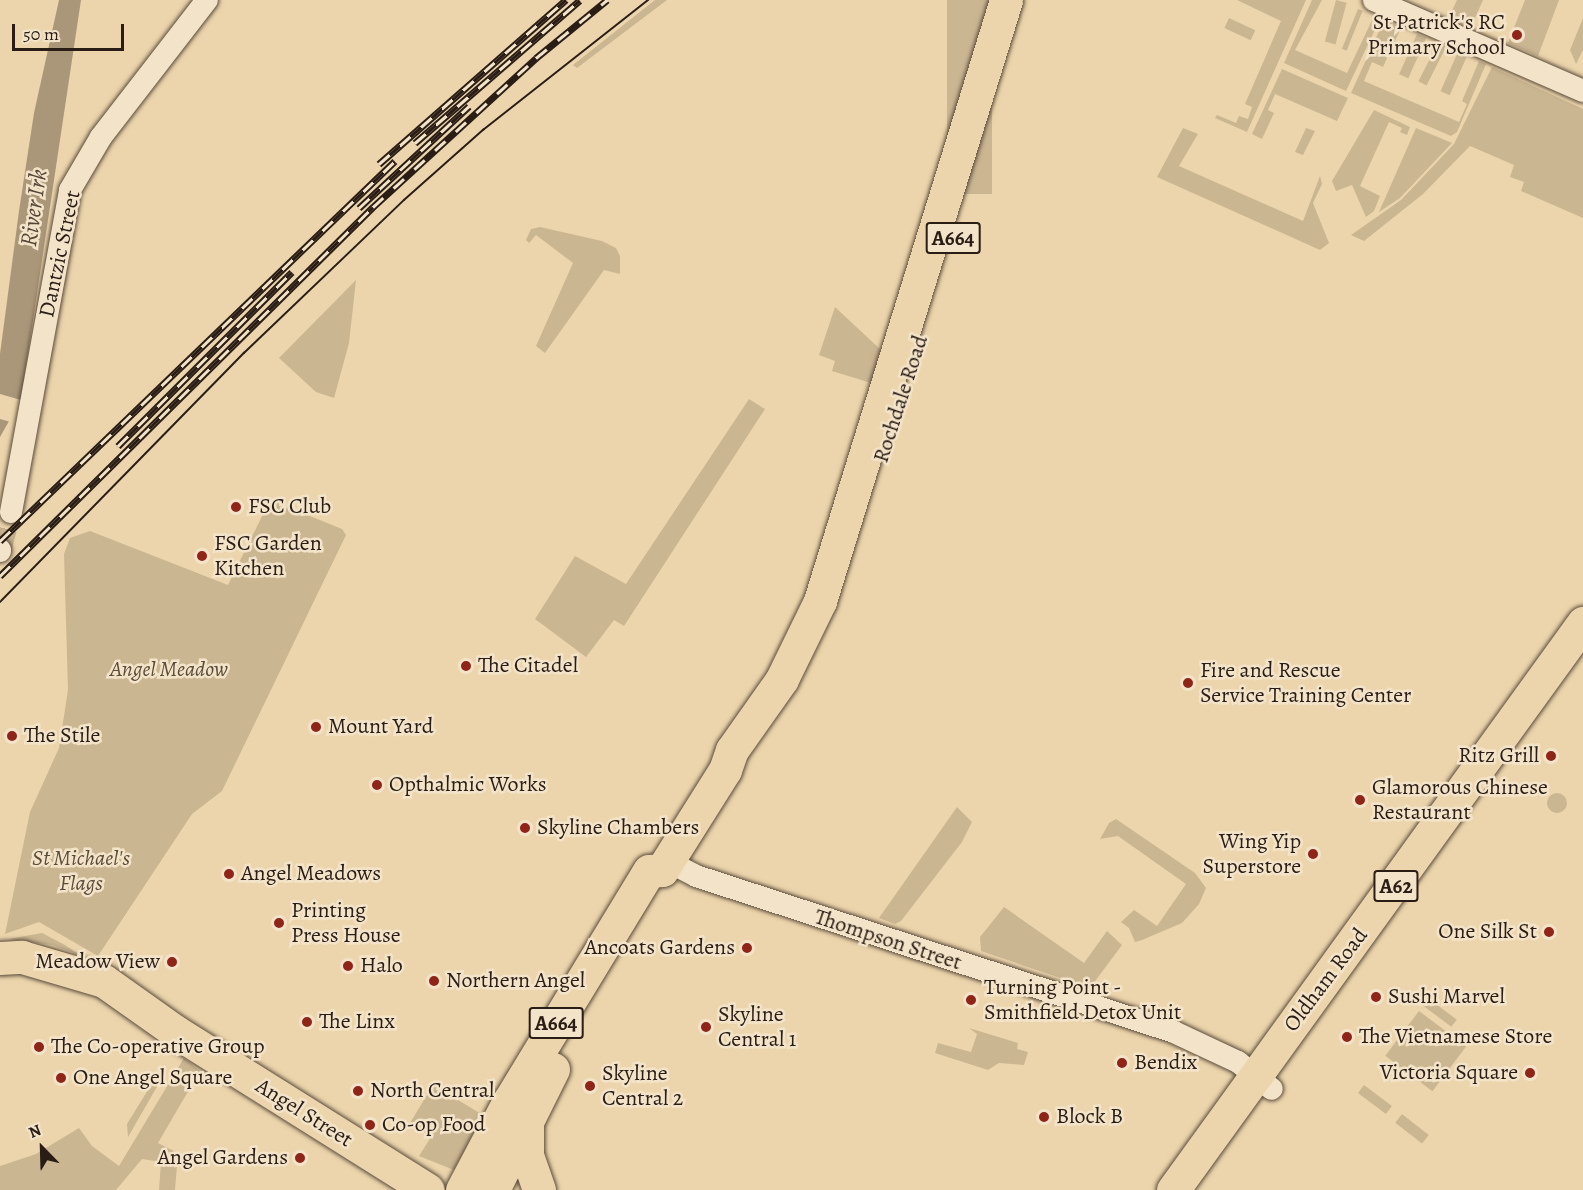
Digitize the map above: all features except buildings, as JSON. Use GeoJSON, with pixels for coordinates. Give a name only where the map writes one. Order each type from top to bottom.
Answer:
{"type":"FeatureCollection","features":[{"type":"Feature","properties":{"kind":"highway","name":"Rochdale Road"},"geometry":{"type":"LineString","coordinates":[[462,1190],[509,1101],[649,871],[664,866],[725,770],[732,750],[782,680],[801,644],[826,585],[1006,0]]}},
{"type":"Feature","properties":{"kind":"highway","name":"Rochdale Road"},"geometry":{"type":"LineString","coordinates":[[725,770],[744,760],[799,682],[837,608],[1027,0]]}},
{"type":"Feature","properties":{"kind":"highway","name":"Oldham Road"},"geometry":{"type":"LineString","coordinates":[[1200,1190],[1264,1081],[1583,623]]}},
{"type":"Feature","properties":{"kind":"highway","name":"Oldham Road"},"geometry":{"type":"LineString","coordinates":[[1173,1190],[1264,1081],[1583,660]]}},
{"type":"Feature","properties":{"kind":"highway","name":"Rochdale Road"},"geometry":{"type":"LineString","coordinates":[[493,1190],[527,1117],[571,1036],[668,878],[664,866]]}},
{"type":"Feature","properties":{"kind":"highway","name":"Angel Street"},"geometry":{"type":"LineString","coordinates":[[11,957],[104,981],[176,1032],[428,1190]]}},
{"type":"Feature","properties":{"kind":"highway"},"geometry":{"type":"LineString","coordinates":[[527,1117],[527,1155],[539,1190]]}},
{"type":"Feature","properties":{"kind":"street","name":"Dantzic Street"},"geometry":{"type":"LineString","coordinates":[[11,512],[24,455],[70,190],[101,137],[207,0]]}},
{"type":"Feature","properties":{"kind":"street"},"geometry":{"type":"LineString","coordinates":[[1374,0],[1583,91]]}},
{"type":"Feature","properties":{"kind":"street","name":"Thompson Street"},"geometry":{"type":"LineString","coordinates":[[664,866],[1174,1032],[1220,1052],[1264,1081]]}},
{"type":"Feature","properties":{"kind":"green space"},"geometry":{"type":"Polygon","coordinates":[[[655,0],[667,0],[577,68],[573,65],[655,0]]]}},
{"type":"Feature","properties":{"kind":"green space"},"geometry":{"type":"Polygon","coordinates":[[[947,0],[992,0],[992,194],[947,194],[947,0]]]}},
{"type":"Feature","properties":{"kind":"green space"},"geometry":{"type":"Polygon","coordinates":[[[1237,0],[1306,0],[1247,132],[1215,118],[1217,115],[1236,123],[1239,116],[1248,119],[1252,107],[1245,104],[1281,21],[1237,0]]]}},
{"type":"Feature","properties":{"kind":"green space"},"geometry":{"type":"Polygon","coordinates":[[[1312,0],[1322,0],[1295,50],[1347,73],[1374,16],[1380,19],[1346,91],[1284,63],[1312,0]]]}},
{"type":"Feature","properties":{"kind":"green space"},"geometry":{"type":"Polygon","coordinates":[[[1336,0],[1347,3],[1335,44],[1325,42],[1336,0]]]}},
{"type":"Feature","properties":{"kind":"green space"},"geometry":{"type":"Polygon","coordinates":[[[1457,0],[1483,0],[1471,27],[1449,17],[1457,0]]]}},
{"type":"Feature","properties":{"kind":"green space"},"geometry":{"type":"Polygon","coordinates":[[[1525,0],[1559,0],[1538,56],[1508,43],[1525,0]]]}},
{"type":"Feature","properties":{"kind":"green space"},"geometry":{"type":"Polygon","coordinates":[[[1358,9],[1363,11],[1347,51],[1342,49],[1358,9]]]}},
{"type":"Feature","properties":{"kind":"green space"},"geometry":{"type":"Polygon","coordinates":[[[1229,18],[1255,30],[1251,40],[1224,28],[1229,18]]]}},
{"type":"Feature","properties":{"kind":"green space"},"geometry":{"type":"Polygon","coordinates":[[[1583,18],[1583,50],[1576,64],[1570,50],[1583,18]]]}},
{"type":"Feature","properties":{"kind":"green space"},"geometry":{"type":"Polygon","coordinates":[[[1384,20],[1401,28],[1383,67],[1372,62],[1364,81],[1459,122],[1467,104],[1462,101],[1479,61],[1486,64],[1457,132],[1451,136],[1351,93],[1384,20]]]}},
{"type":"Feature","properties":{"kind":"green space"},"geometry":{"type":"Polygon","coordinates":[[[1417,34],[1426,38],[1408,78],[1399,74],[1417,34]]]}},
{"type":"Feature","properties":{"kind":"green space"},"geometry":{"type":"Polygon","coordinates":[[[1438,43],[1446,47],[1426,85],[1418,81],[1438,43]]]}},
{"type":"Feature","properties":{"kind":"green space"},"geometry":{"type":"Polygon","coordinates":[[[1458,52],[1467,56],[1450,95],[1441,91],[1458,52]]]}},
{"type":"Feature","properties":{"kind":"green space"},"geometry":{"type":"Polygon","coordinates":[[[1492,67],[1583,109],[1583,218],[1521,191],[1524,182],[1510,177],[1514,165],[1470,146],[1423,194],[1364,241],[1351,235],[1401,200],[1454,144],[1492,67]]]}},
{"type":"Feature","properties":{"kind":"green space"},"geometry":{"type":"Polygon","coordinates":[[[1282,69],[1348,98],[1337,121],[1275,94],[1268,110],[1274,113],[1262,139],[1252,134],[1282,69]]]}},
{"type":"Feature","properties":{"kind":"green space"},"geometry":{"type":"Polygon","coordinates":[[[1374,110],[1410,127],[1407,135],[1400,132],[1402,128],[1389,122],[1360,186],[1380,196],[1374,211],[1366,217],[1352,185],[1336,191],[1332,181],[1374,110]]]}},
{"type":"Feature","properties":{"kind":"green space"},"geometry":{"type":"Polygon","coordinates":[[[1183,128],[1198,134],[1179,166],[1303,221],[1320,176],[1322,184],[1313,203],[1329,243],[1320,250],[1157,177],[1183,128]]]}},
{"type":"Feature","properties":{"kind":"green space"},"geometry":{"type":"Polygon","coordinates":[[[1306,128],[1315,131],[1303,155],[1295,152],[1306,128]]]}},
{"type":"Feature","properties":{"kind":"green space"},"geometry":{"type":"Polygon","coordinates":[[[1416,128],[1452,143],[1400,198],[1379,212],[1416,128]]]}},
{"type":"Feature","properties":{"kind":"green space"},"geometry":{"type":"Polygon","coordinates":[[[540,227],[602,241],[616,248],[620,256],[620,274],[604,270],[545,353],[536,346],[573,263],[536,235],[529,243],[526,240],[531,229],[540,227]]]}},
{"type":"Feature","properties":{"kind":"green space"},"geometry":{"type":"Polygon","coordinates":[[[356,280],[349,343],[334,398],[316,392],[279,358],[356,280]]]}},
{"type":"Feature","properties":{"kind":"green space"},"geometry":{"type":"Polygon","coordinates":[[[835,307],[881,350],[871,383],[832,371],[835,361],[819,355],[835,307]]]}},
{"type":"Feature","properties":{"kind":"green space"},"geometry":{"type":"Polygon","coordinates":[[[749,399],[765,409],[624,626],[614,620],[586,657],[535,619],[575,556],[626,584],[749,399]]]}},
{"type":"Feature","properties":{"kind":"green space","name":"Angel Meadow"},"geometry":{"type":"Polygon","coordinates":[[[270,500],[342,529],[346,535],[222,791],[192,814],[98,956],[39,922],[5,934],[30,812],[59,748],[68,690],[64,554],[70,538],[90,531],[228,585],[270,500]]]}},
{"type":"Feature","properties":{"kind":"green space"},"geometry":{"type":"Polygon","coordinates":[[[1557,793],[1564,796],[1567,803],[1564,810],[1557,813],[1550,810],[1547,803],[1550,796],[1557,793]]]}},
{"type":"Feature","properties":{"kind":"green space"},"geometry":{"type":"Polygon","coordinates":[[[957,807],[972,822],[962,842],[901,921],[895,924],[879,918],[957,807]]]}},
{"type":"Feature","properties":{"kind":"green space"},"geometry":{"type":"Polygon","coordinates":[[[1116,819],[1195,873],[1206,888],[1199,904],[1182,923],[1135,942],[1129,928],[1121,922],[1134,910],[1157,926],[1186,884],[1118,836],[1100,839],[1109,823],[1116,819]]]}},
{"type":"Feature","properties":{"kind":"green space"},"geometry":{"type":"Polygon","coordinates":[[[1004,907],[1084,963],[1107,931],[1122,945],[1090,988],[981,951],[980,937],[1004,907]]]}},
{"type":"Feature","properties":{"kind":"green space"},"geometry":{"type":"Polygon","coordinates":[[[42,933],[80,955],[52,945],[9,939],[42,933]]]}},
{"type":"Feature","properties":{"kind":"green space"},"geometry":{"type":"Polygon","coordinates":[[[1428,998],[1457,1020],[1451,1027],[1423,1005],[1428,998]]]}},
{"type":"Feature","properties":{"kind":"green space"},"geometry":{"type":"Polygon","coordinates":[[[1419,1011],[1466,1047],[1432,1091],[1385,1056],[1419,1011]]]}},
{"type":"Feature","properties":{"kind":"green space"},"geometry":{"type":"Polygon","coordinates":[[[969,1028],[1018,1043],[1017,1049],[1028,1052],[1024,1065],[999,1063],[988,1070],[935,1053],[938,1043],[971,1052],[977,1034],[969,1028]]]}},
{"type":"Feature","properties":{"kind":"green space"},"geometry":{"type":"Polygon","coordinates":[[[184,1058],[200,1071],[158,1143],[178,1153],[175,1190],[159,1190],[161,1162],[142,1159],[116,1190],[0,1190],[0,1166],[36,1154],[79,1128],[92,1146],[119,1166],[184,1058]]]}},
{"type":"Feature","properties":{"kind":"green space"},"geometry":{"type":"Polygon","coordinates":[[[164,1064],[162,1078],[128,1137],[127,1124],[164,1064]]]}},
{"type":"Feature","properties":{"kind":"green space"},"geometry":{"type":"Polygon","coordinates":[[[433,1085],[483,1115],[454,1170],[419,1156],[431,1137],[410,1123],[433,1085]]]}},
{"type":"Feature","properties":{"kind":"green space"},"geometry":{"type":"Polygon","coordinates":[[[1364,1085],[1392,1106],[1386,1114],[1358,1093],[1364,1085]]]}},
{"type":"Feature","properties":{"kind":"green space"},"geometry":{"type":"Polygon","coordinates":[[[1402,1114],[1429,1135],[1422,1144],[1395,1123],[1402,1114]]]}},
{"type":"Feature","properties":{"kind":"water","name":"River Irk"},"geometry":{"type":"Polygon","coordinates":[[[59,0],[81,0],[21,400],[0,437],[0,354],[19,211],[34,113],[59,0]]]}},
{"type":"Feature","properties":{"kind":"pier"},"geometry":{"type":"Polygon","coordinates":[[[0,394],[21,400],[11,422],[0,419],[0,394]]]}},
{"type":"Feature","properties":{"kind":"tunnel"},"geometry":{"type":"LineString","coordinates":[[0,550],[11,512]]}},
{"type":"Feature","properties":{"kind":"tram line"},"geometry":{"type":"LineString","coordinates":[[0,602],[244,353],[404,200],[483,130],[648,0]]}},
{"type":"Feature","properties":{"kind":"railway"},"geometry":{"type":"LineString","coordinates":[[379,164],[566,0]]}},
{"type":"Feature","properties":{"kind":"railway"},"geometry":{"type":"LineString","coordinates":[[415,143],[580,0]]}},
{"type":"Feature","properties":{"kind":"railway"},"geometry":{"type":"LineString","coordinates":[[0,576],[373,207],[536,58],[607,0]]}},
{"type":"Feature","properties":{"kind":"railway"},"geometry":{"type":"LineString","coordinates":[[359,208],[469,106]]}},
{"type":"Feature","properties":{"kind":"railway"},"geometry":{"type":"LineString","coordinates":[[0,541],[395,161]]}},
{"type":"Feature","properties":{"kind":"railway"},"geometry":{"type":"LineString","coordinates":[[118,446],[292,272]]}},
{"type":"Feature","properties":{"kind":"place","name":"St Patrick's RC Primary School"},"geometry":{"type":"Point","coordinates":[1517,35]}},
{"type":"Feature","properties":{"kind":"place","name":"FSC Club"},"geometry":{"type":"Point","coordinates":[236,507]}},
{"type":"Feature","properties":{"kind":"place","name":"FSC Garden Kitchen"},"geometry":{"type":"Point","coordinates":[202,556]}},
{"type":"Feature","properties":{"kind":"place","name":"The Citadel"},"geometry":{"type":"Point","coordinates":[466,666]}},
{"type":"Feature","properties":{"kind":"place","name":"Fire and Rescue Service Training Center"},"geometry":{"type":"Point","coordinates":[1188,683]}},
{"type":"Feature","properties":{"kind":"place","name":"Mount Yard"},"geometry":{"type":"Point","coordinates":[316,727]}},
{"type":"Feature","properties":{"kind":"place","name":"The Stile"},"geometry":{"type":"Point","coordinates":[12,736]}},
{"type":"Feature","properties":{"kind":"place","name":"Ritz Grill"},"geometry":{"type":"Point","coordinates":[1551,756]}},
{"type":"Feature","properties":{"kind":"place","name":"Opthalmic Works"},"geometry":{"type":"Point","coordinates":[377,785]}},
{"type":"Feature","properties":{"kind":"place","name":"Glamorous Chinese Restaurant"},"geometry":{"type":"Point","coordinates":[1360,800]}},
{"type":"Feature","properties":{"kind":"place","name":"Skyline Chambers"},"geometry":{"type":"Point","coordinates":[525,828]}},
{"type":"Feature","properties":{"kind":"place","name":"Wing Yip Superstore"},"geometry":{"type":"Point","coordinates":[1313,854]}},
{"type":"Feature","properties":{"kind":"place","name":"Angel Meadows"},"geometry":{"type":"Point","coordinates":[229,874]}},
{"type":"Feature","properties":{"kind":"place","name":"Printing Press House"},"geometry":{"type":"Point","coordinates":[279,923]}},
{"type":"Feature","properties":{"kind":"place","name":"One Silk St"},"geometry":{"type":"Point","coordinates":[1549,932]}},
{"type":"Feature","properties":{"kind":"place","name":"Ancoats Gardens"},"geometry":{"type":"Point","coordinates":[747,948]}},
{"type":"Feature","properties":{"kind":"place","name":"Meadow View"},"geometry":{"type":"Point","coordinates":[172,962]}},
{"type":"Feature","properties":{"kind":"place","name":"Halo"},"geometry":{"type":"Point","coordinates":[348,966]}},
{"type":"Feature","properties":{"kind":"place","name":"Northern Angel"},"geometry":{"type":"Point","coordinates":[434,981]}},
{"type":"Feature","properties":{"kind":"place","name":"Sushi Marvel"},"geometry":{"type":"Point","coordinates":[1376,997]}},
{"type":"Feature","properties":{"kind":"place","name":"Turning Point - Smithfield Detox Unit"},"geometry":{"type":"Point","coordinates":[971,1000]}},
{"type":"Feature","properties":{"kind":"place","name":"The Linx"},"geometry":{"type":"Point","coordinates":[307,1022]}},
{"type":"Feature","properties":{"kind":"place","name":"Skyline Central 1"},"geometry":{"type":"Point","coordinates":[706,1027]}},
{"type":"Feature","properties":{"kind":"place","name":"The Vietnamese Store"},"geometry":{"type":"Point","coordinates":[1347,1037]}},
{"type":"Feature","properties":{"kind":"place","name":"The Co-operative Group"},"geometry":{"type":"Point","coordinates":[39,1047]}},
{"type":"Feature","properties":{"kind":"place","name":"Bendix"},"geometry":{"type":"Point","coordinates":[1122,1063]}},
{"type":"Feature","properties":{"kind":"place","name":"Victoria Square"},"geometry":{"type":"Point","coordinates":[1530,1073]}},
{"type":"Feature","properties":{"kind":"place","name":"One Angel Square"},"geometry":{"type":"Point","coordinates":[61,1078]}},
{"type":"Feature","properties":{"kind":"place","name":"Skyline Central 2"},"geometry":{"type":"Point","coordinates":[590,1086]}},
{"type":"Feature","properties":{"kind":"place","name":"North Central"},"geometry":{"type":"Point","coordinates":[358,1091]}},
{"type":"Feature","properties":{"kind":"place","name":"Block B"},"geometry":{"type":"Point","coordinates":[1044,1117]}},
{"type":"Feature","properties":{"kind":"place","name":"Co-op Food"},"geometry":{"type":"Point","coordinates":[370,1125]}},
{"type":"Feature","properties":{"kind":"place","name":"Angel Gardens"},"geometry":{"type":"Point","coordinates":[300,1158]}},
{"type":"Feature","properties":{"kind":"park label","name":"St Michael's Flags"},"geometry":{"type":"Point","coordinates":[81,870]}}]}
